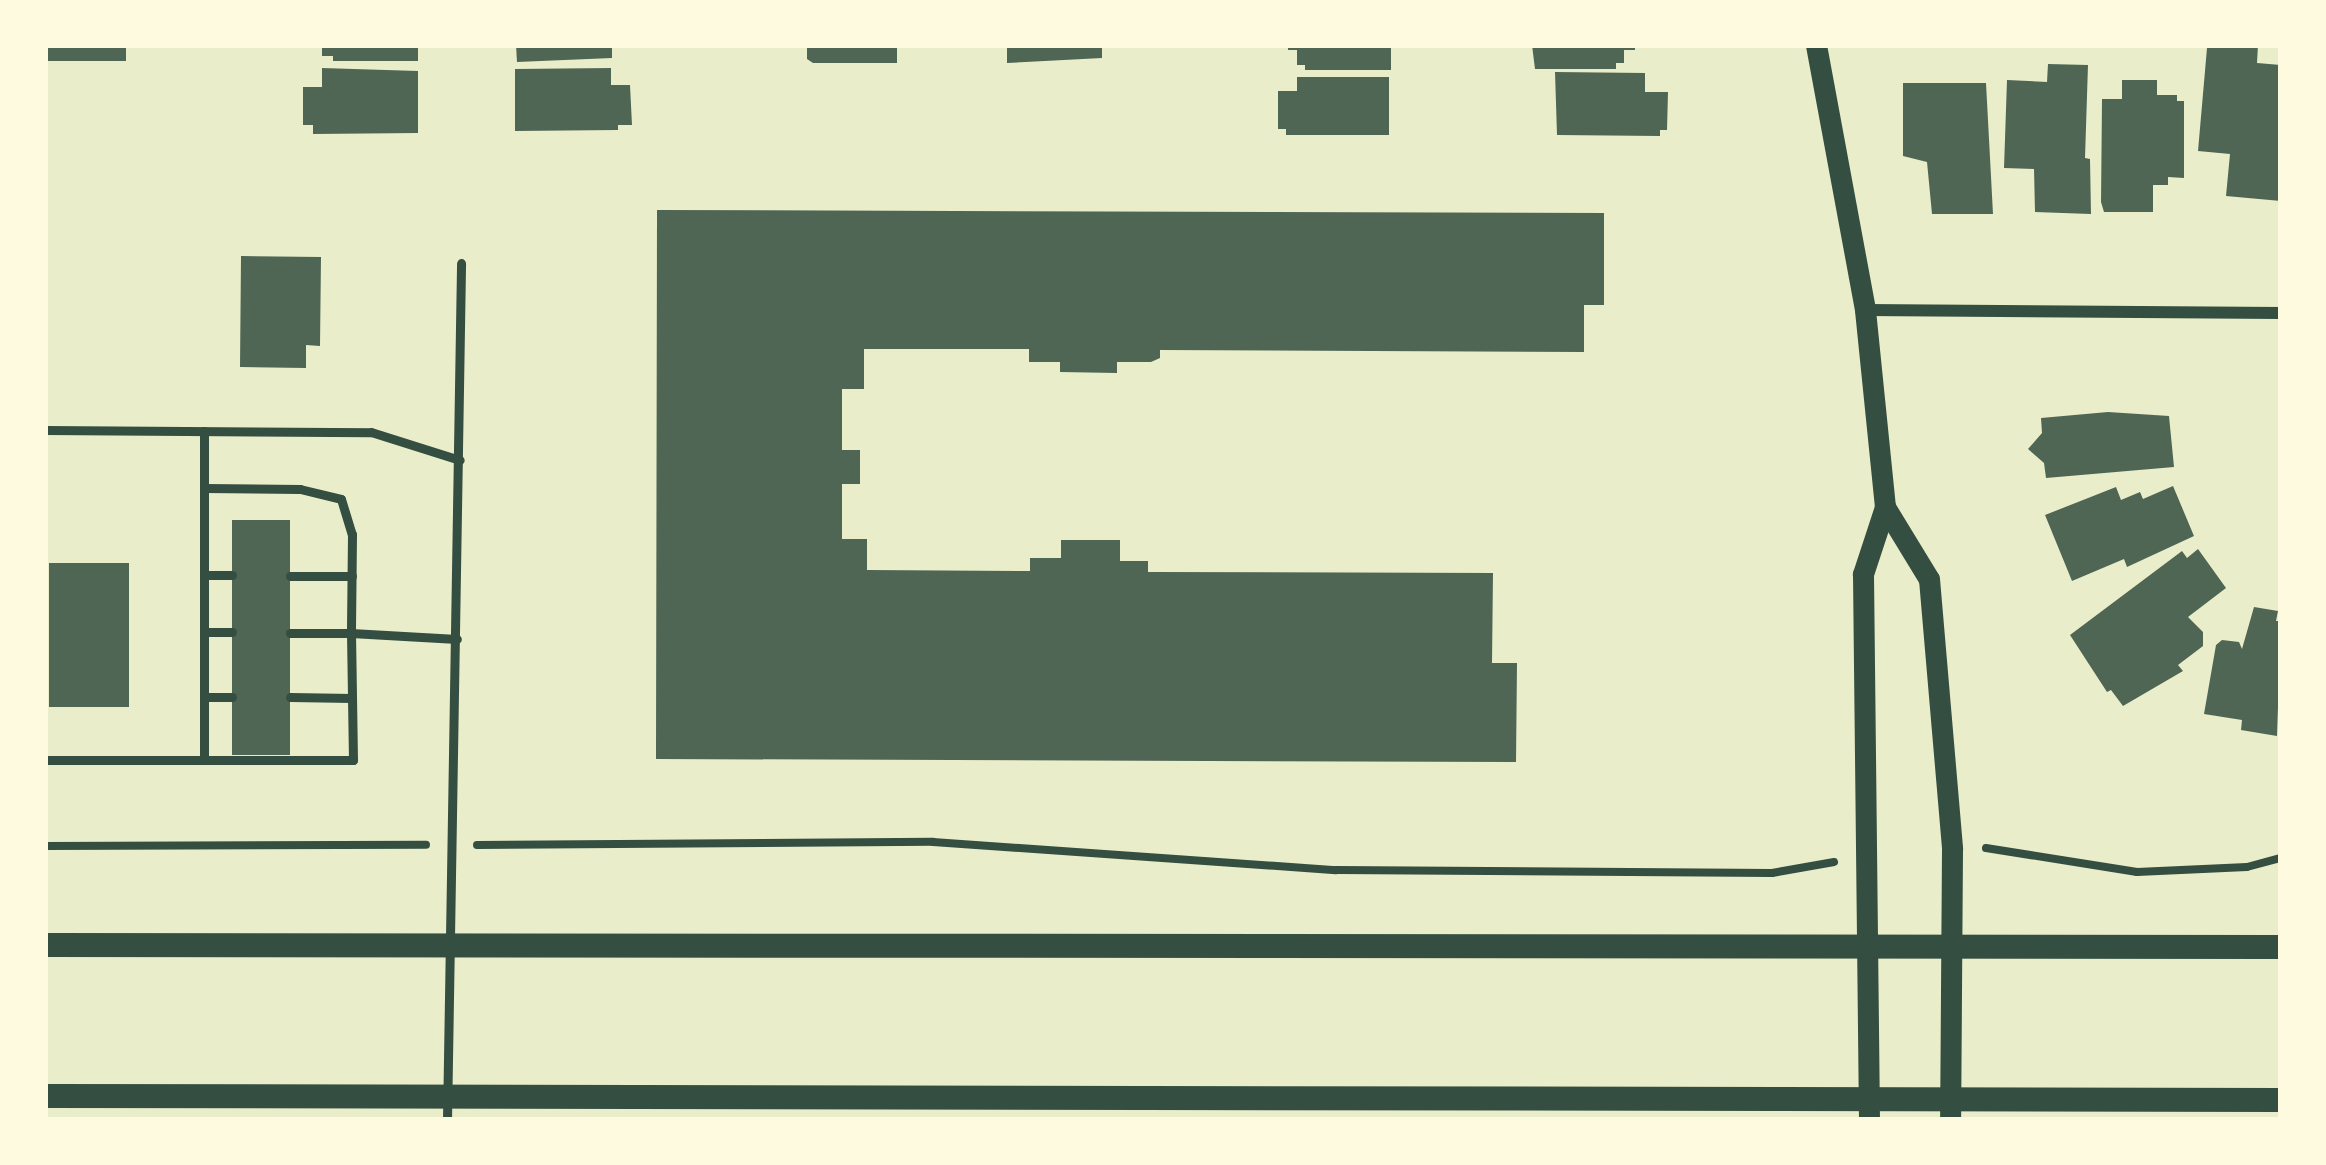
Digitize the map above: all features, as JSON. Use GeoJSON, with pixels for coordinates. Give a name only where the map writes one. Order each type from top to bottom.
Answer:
{"type":"FeatureCollection","features":[{"type":"Feature","properties":{"kind":"main road"},"geometry":{"type":"LineString","coordinates":[[45,944],[2281,947]]}},
{"type":"Feature","properties":{"kind":"main road"},"geometry":{"type":"LineString","coordinates":[[45,1096],[448,1108],[1950,1109],[2281,1100]]}},
{"type":"Feature","properties":{"kind":"street"},"geometry":{"type":"LineString","coordinates":[[1816,45],[1864,310],[1885,507],[1862,574],[1870,1108]]}},
{"type":"Feature","properties":{"kind":"street"},"geometry":{"type":"LineString","coordinates":[[1864,310],[2281,313]]}},
{"type":"Feature","properties":{"kind":"street"},"geometry":{"type":"LineString","coordinates":[[1885,507],[1929,579],[1952,849],[1950,1109]]}},
{"type":"Feature","properties":{"kind":"lane"},"geometry":{"type":"LineString","coordinates":[[448,1108],[461,263]]}},
{"type":"Feature","properties":{"kind":"lane"},"geometry":{"type":"LineString","coordinates":[[45,430],[371,432],[460,460]]}},
{"type":"Feature","properties":{"kind":"lane"},"geometry":{"type":"LineString","coordinates":[[204,431],[204,760]]}},
{"type":"Feature","properties":{"kind":"lane"},"geometry":{"type":"LineString","coordinates":[[45,760],[353,760],[352,534],[341,499],[300,489],[204,488]]}},
{"type":"Feature","properties":{"kind":"lane"},"geometry":{"type":"LineString","coordinates":[[204,575],[232,575]]}},
{"type":"Feature","properties":{"kind":"lane"},"geometry":{"type":"LineString","coordinates":[[290,576],[352,576]]}},
{"type":"Feature","properties":{"kind":"lane"},"geometry":{"type":"LineString","coordinates":[[204,632],[232,632]]}},
{"type":"Feature","properties":{"kind":"lane"},"geometry":{"type":"LineString","coordinates":[[290,633],[457,639]]}},
{"type":"Feature","properties":{"kind":"lane"},"geometry":{"type":"LineString","coordinates":[[204,697],[232,697]]}},
{"type":"Feature","properties":{"kind":"lane"},"geometry":{"type":"LineString","coordinates":[[290,698],[352,698]]}},
{"type":"Feature","properties":{"kind":"path"},"geometry":{"type":"LineString","coordinates":[[45,846],[933,842],[1336,870],[1772,874],[1867,860]]}},
{"type":"Feature","properties":{"kind":"path"},"geometry":{"type":"LineString","coordinates":[[1952,849],[2006,847],[2137,872],[2247,867],[2281,857]]}},
{"type":"Feature","properties":{"kind":"building"},"geometry":{"type":"Polygon","coordinates":[[[45,45],[126,45],[126,61],[45,61],[45,45]]]}},
{"type":"Feature","properties":{"kind":"building"},"geometry":{"type":"Polygon","coordinates":[[[322,45],[418,45],[418,61],[333,61],[333,56],[322,56],[322,45]]]}},
{"type":"Feature","properties":{"kind":"building"},"geometry":{"type":"Polygon","coordinates":[[[516,45],[612,45],[612,58],[517,62],[516,45]]]}},
{"type":"Feature","properties":{"kind":"building"},"geometry":{"type":"Polygon","coordinates":[[[807,45],[897,45],[897,63],[813,63],[807,59],[807,45]]]}},
{"type":"Feature","properties":{"kind":"building"},"geometry":{"type":"Polygon","coordinates":[[[1007,45],[1102,45],[1102,58],[1007,63],[1007,45]]]}},
{"type":"Feature","properties":{"kind":"building"},"geometry":{"type":"Polygon","coordinates":[[[1288,45],[1391,45],[1391,70],[1305,70],[1305,65],[1297,65],[1297,50],[1288,50],[1288,45]]]}},
{"type":"Feature","properties":{"kind":"building"},"geometry":{"type":"Polygon","coordinates":[[[1532,45],[1635,45],[1635,50],[1624,50],[1624,63],[1616,63],[1616,69],[1535,69],[1532,45]]]}},
{"type":"Feature","properties":{"kind":"building"},"geometry":{"type":"Polygon","coordinates":[[[2258,45],[2257,63],[2281,65],[2281,201],[2226,196],[2230,154],[2198,151],[2207,48],[2258,45]]]}},
{"type":"Feature","properties":{"kind":"building"},"geometry":{"type":"Polygon","coordinates":[[[2048,64],[2088,65],[2085,158],[2090,159],[2091,214],[2035,212],[2034,169],[2004,168],[2007,80],[2047,82],[2048,64]]]}},
{"type":"Feature","properties":{"kind":"building"},"geometry":{"type":"Polygon","coordinates":[[[322,68],[418,71],[418,133],[313,134],[313,125],[303,125],[303,87],[322,87],[322,68]]]}},
{"type":"Feature","properties":{"kind":"building"},"geometry":{"type":"Polygon","coordinates":[[[611,68],[611,85],[630,85],[632,125],[618,125],[618,130],[515,131],[515,69],[611,68]]]}},
{"type":"Feature","properties":{"kind":"building"},"geometry":{"type":"Polygon","coordinates":[[[1555,72],[1645,73],[1645,92],[1668,92],[1667,130],[1660,130],[1660,136],[1557,135],[1555,72]]]}},
{"type":"Feature","properties":{"kind":"building"},"geometry":{"type":"Polygon","coordinates":[[[1297,77],[1389,77],[1389,135],[1286,135],[1286,129],[1278,129],[1278,91],[1297,91],[1297,77]]]}},
{"type":"Feature","properties":{"kind":"building"},"geometry":{"type":"Polygon","coordinates":[[[2122,80],[2157,80],[2157,95],[2177,95],[2177,101],[2184,101],[2184,178],[2168,177],[2168,185],[2153,185],[2153,212],[2104,212],[2101,202],[2102,99],[2122,99],[2122,80]]]}},
{"type":"Feature","properties":{"kind":"building"},"geometry":{"type":"Polygon","coordinates":[[[1903,83],[1986,83],[1993,214],[1932,214],[1927,162],[1903,156],[1903,83]]]}},
{"type":"Feature","properties":{"kind":"building"},"geometry":{"type":"Polygon","coordinates":[[[657,210],[1604,213],[1604,305],[1584,305],[1584,352],[1160,350],[1160,358],[1151,362],[1117,362],[1117,373],[1060,372],[1060,362],[1029,362],[1029,349],[864,349],[864,389],[842,389],[842,450],[860,450],[860,484],[842,484],[842,539],[867,539],[867,570],[1030,571],[1030,558],[1061,558],[1061,540],[1120,540],[1120,561],[1148,561],[1148,572],[1493,573],[1492,663],[1517,663],[1516,762],[656,759],[657,210]]]}},
{"type":"Feature","properties":{"kind":"building"},"geometry":{"type":"Polygon","coordinates":[[[241,256],[321,257],[320,346],[306,345],[306,368],[240,367],[241,256]]]}},
{"type":"Feature","properties":{"kind":"building"},"geometry":{"type":"Polygon","coordinates":[[[2108,412],[2169,416],[2174,467],[2046,478],[2044,463],[2028,449],[2042,433],[2041,418],[2108,412]]]}},
{"type":"Feature","properties":{"kind":"building"},"geometry":{"type":"Polygon","coordinates":[[[2173,486],[2194,536],[2127,567],[2124,559],[2072,581],[2045,515],[2116,487],[2121,500],[2140,492],[2143,499],[2173,486]]]}},
{"type":"Feature","properties":{"kind":"building"},"geometry":{"type":"Polygon","coordinates":[[[232,520],[290,520],[290,755],[232,755],[232,520]]]}},
{"type":"Feature","properties":{"kind":"building"},"geometry":{"type":"Polygon","coordinates":[[[2198,549],[2226,588],[2188,617],[2203,632],[2203,646],[2178,665],[2183,671],[2123,706],[2111,690],[2107,692],[2070,635],[2182,551],[2187,558],[2198,549]]]}},
{"type":"Feature","properties":{"kind":"building"},"geometry":{"type":"Polygon","coordinates":[[[49,563],[129,563],[129,707],[49,707],[49,563]]]}},
{"type":"Feature","properties":{"kind":"building"},"geometry":{"type":"Polygon","coordinates":[[[2254,607],[2278,611],[2276,621],[2281,621],[2277,736],[2241,730],[2242,720],[2204,714],[2216,645],[2222,640],[2239,642],[2242,649],[2254,607]]]}}]}
